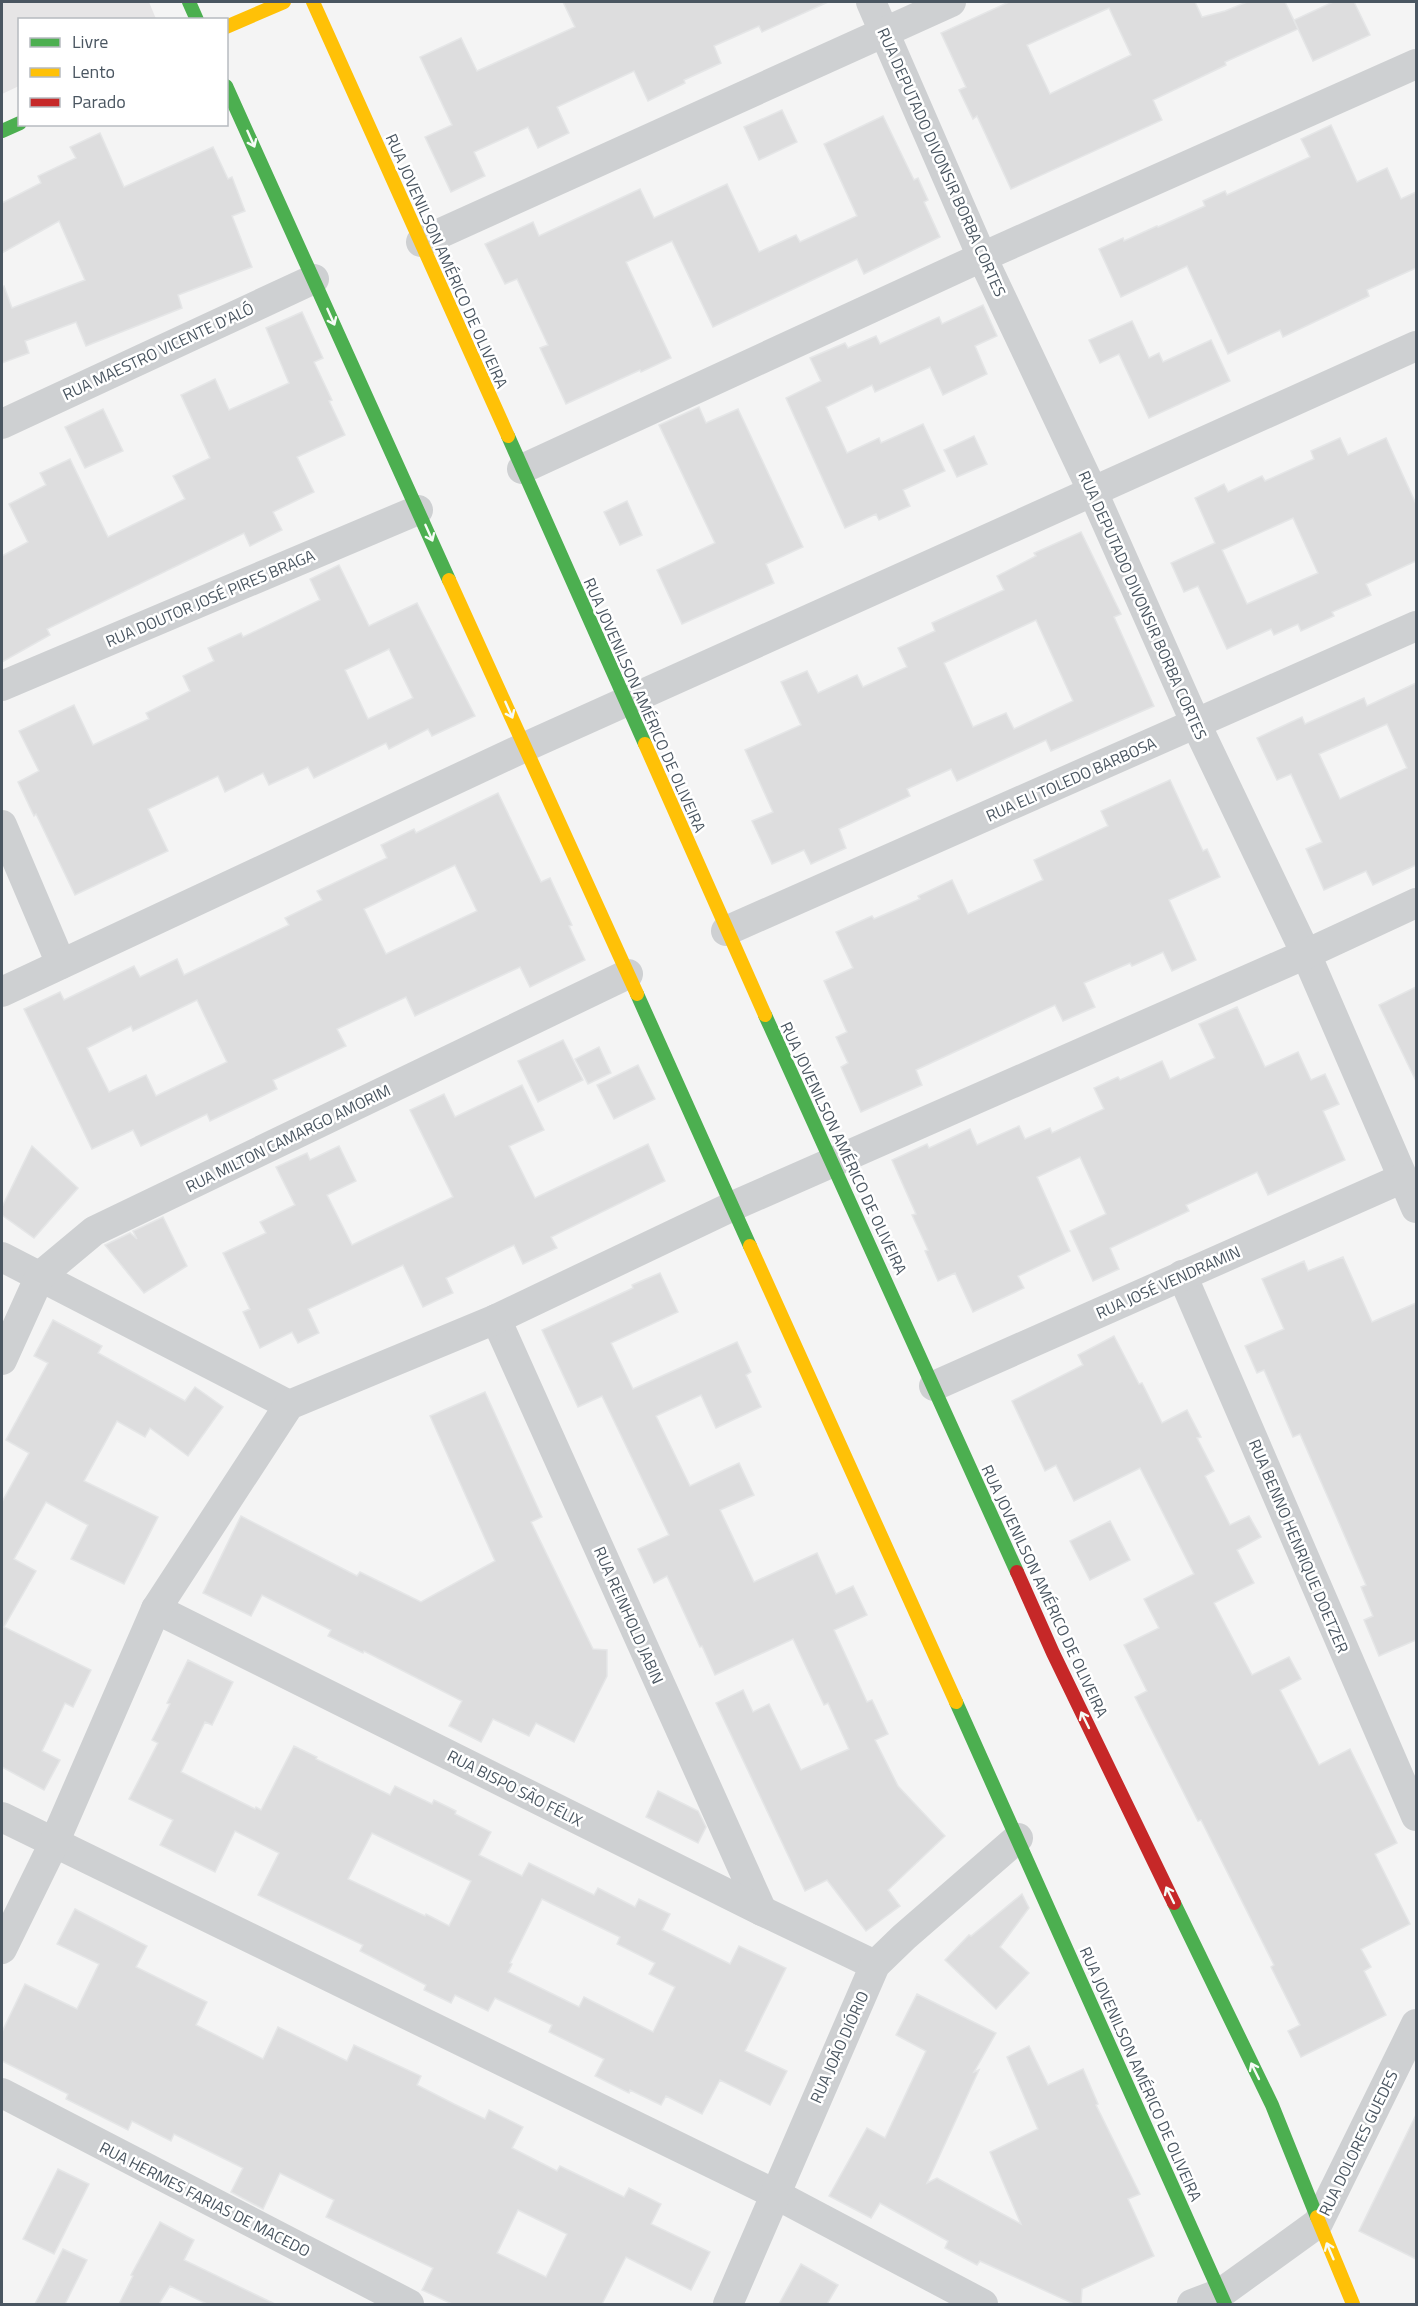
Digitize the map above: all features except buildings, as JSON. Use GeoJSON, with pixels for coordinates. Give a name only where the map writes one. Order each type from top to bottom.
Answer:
{"type":"FeatureCollection","features":[{"type":"Feature","properties":{"kind":"main road"},"geometry":{"type":"LineString","coordinates":[[189,2],[196,18]]}},
{"type":"Feature","properties":{"kind":"main road"},"geometry":{"type":"LineString","coordinates":[[228,26],[284,2]]}},
{"type":"Feature","properties":{"kind":"main road","name":"RUA JOVENILSON AMÉRICO DE OLIVEIRA"},"geometry":{"type":"LineString","coordinates":[[313,2],[626,701],[726,931],[833,1162],[1053,1653],[1272,2105],[1318,2223],[1353,2304]]}},
{"type":"Feature","properties":{"kind":"main road","name":"RUA JOVENILSON AMÉRICO DE OLIVEIRA"},"geometry":{"type":"LineString","coordinates":[[228,90],[1018,1838],[1223,2299]]}},
{"type":"Feature","properties":{"kind":"main road"},"geometry":{"type":"LineString","coordinates":[[2,131],[18,124]]}},
{"type":"Feature","properties":{"kind":"street","name":"RUA DEPUTADO DIVONSIR BORBA CORTES"},"geometry":{"type":"LineString","coordinates":[[871,2],[982,257],[1093,492],[1196,724],[1306,954],[1416,1208]]}},
{"type":"Feature","properties":{"kind":"street"},"geometry":{"type":"LineString","coordinates":[[421,242],[951,2]]}},
{"type":"Feature","properties":{"kind":"street"},"geometry":{"type":"LineString","coordinates":[[522,469],[982,257],[1416,64]]}},
{"type":"Feature","properties":{"kind":"street","name":"RUA MAESTRO VICENTE D'ALÓ"},"geometry":{"type":"LineString","coordinates":[[2,424],[314,279]]}},
{"type":"Feature","properties":{"kind":"street"},"geometry":{"type":"LineString","coordinates":[[2,992],[525,747],[1416,346]]}},
{"type":"Feature","properties":{"kind":"street","name":"RUA DOUTOR JOSÉ PIRES BRAGA"},"geometry":{"type":"LineString","coordinates":[[2,686],[418,510]]}},
{"type":"Feature","properties":{"kind":"street","name":"RUA ELI TOLEDO BARBOSA"},"geometry":{"type":"LineString","coordinates":[[726,931],[1416,626]]}},
{"type":"Feature","properties":{"kind":"street"},"geometry":{"type":"LineString","coordinates":[[2,825],[61,964]]}},
{"type":"Feature","properties":{"kind":"street"},"geometry":{"type":"LineString","coordinates":[[2,1949],[54,1843],[156,1609],[289,1405],[496,1319],[733,1206],[1306,954],[1416,903]]}},
{"type":"Feature","properties":{"kind":"street","name":"RUA MILTON CAMARGO AMORIM"},"geometry":{"type":"LineString","coordinates":[[2,1360],[40,1276],[94,1231],[628,974]]}},
{"type":"Feature","properties":{"kind":"street","name":"RUA JOSÉ VENDRAMIN"},"geometry":{"type":"LineString","coordinates":[[934,1386],[1403,1178]]}},
{"type":"Feature","properties":{"kind":"street"},"geometry":{"type":"LineString","coordinates":[[2,1257],[289,1405]]}},
{"type":"Feature","properties":{"kind":"street","name":"RUA BENNO HENRIQUE DOETZER"},"geometry":{"type":"LineString","coordinates":[[1182,1275],[1416,1816]]}},
{"type":"Feature","properties":{"kind":"street","name":"RUA REINHOLD JABIN"},"geometry":{"type":"LineString","coordinates":[[496,1319],[762,1911]]}},
{"type":"Feature","properties":{"kind":"street","name":"RUA BISPO SÃO FÉLIX"},"geometry":{"type":"LineString","coordinates":[[156,1609],[875,1965]]}},
{"type":"Feature","properties":{"kind":"street"},"geometry":{"type":"LineString","coordinates":[[2,1817],[775,2193],[983,2304]]}},
{"type":"Feature","properties":{"kind":"street","name":"RUA JOÃO DIÓRIO"},"geometry":{"type":"LineString","coordinates":[[728,2304],[875,1965],[1018,1838]]}},
{"type":"Feature","properties":{"kind":"street","name":"RUA DOLORES GUEDES"},"geometry":{"type":"LineString","coordinates":[[1192,2304],[1223,2299],[1318,2223],[1416,2024]]}},
{"type":"Feature","properties":{"kind":"street","name":"RUA HERMES FARIAS DE MACEDO"},"geometry":{"type":"LineString","coordinates":[[2,2093],[410,2304]]}},
{"type":"Feature","properties":{"kind":"shaded area"},"geometry":{"type":"Polygon","coordinates":[[[2,2],[149,2],[156,18],[18,18],[18,86],[2,94],[2,2]]]}},
{"type":"Feature","properties":{"kind":"traffic: fast"},"geometry":{"type":"LineString","coordinates":[[189,2],[196,18]]}},
{"type":"Feature","properties":{"kind":"traffic: fast"},"geometry":{"type":"LineString","coordinates":[[228,90],[449,580]]}},
{"type":"Feature","properties":{"kind":"traffic: fast"},"geometry":{"type":"LineString","coordinates":[[2,131],[18,124]]}},
{"type":"Feature","properties":{"kind":"traffic: fast"},"geometry":{"type":"LineString","coordinates":[[508,436],[645,744]]}},
{"type":"Feature","properties":{"kind":"traffic: fast"},"geometry":{"type":"LineString","coordinates":[[637,994],[750,1246]]}},
{"type":"Feature","properties":{"kind":"traffic: fast"},"geometry":{"type":"LineString","coordinates":[[765,1015],[1017,1572]]}},
{"type":"Feature","properties":{"kind":"traffic: fast"},"geometry":{"type":"LineString","coordinates":[[956,1702],[1225,2304]]}},
{"type":"Feature","properties":{"kind":"traffic: fast"},"geometry":{"type":"LineString","coordinates":[[1174,1903],[1272,2105],[1317,2217]]}},
{"type":"Feature","properties":{"kind":"traffic: slow"},"geometry":{"type":"LineString","coordinates":[[228,26],[284,2]]}},
{"type":"Feature","properties":{"kind":"traffic: slow"},"geometry":{"type":"LineString","coordinates":[[313,2],[508,436]]}},
{"type":"Feature","properties":{"kind":"traffic: slow"},"geometry":{"type":"LineString","coordinates":[[449,580],[637,994]]}},
{"type":"Feature","properties":{"kind":"traffic: slow"},"geometry":{"type":"LineString","coordinates":[[645,744],[765,1015]]}},
{"type":"Feature","properties":{"kind":"traffic: slow"},"geometry":{"type":"LineString","coordinates":[[750,1246],[956,1702]]}},
{"type":"Feature","properties":{"kind":"traffic: slow"},"geometry":{"type":"LineString","coordinates":[[1317,2217],[1353,2304]]}},
{"type":"Feature","properties":{"kind":"traffic: jam"},"geometry":{"type":"LineString","coordinates":[[1017,1572],[1053,1653],[1174,1903]]}}]}
